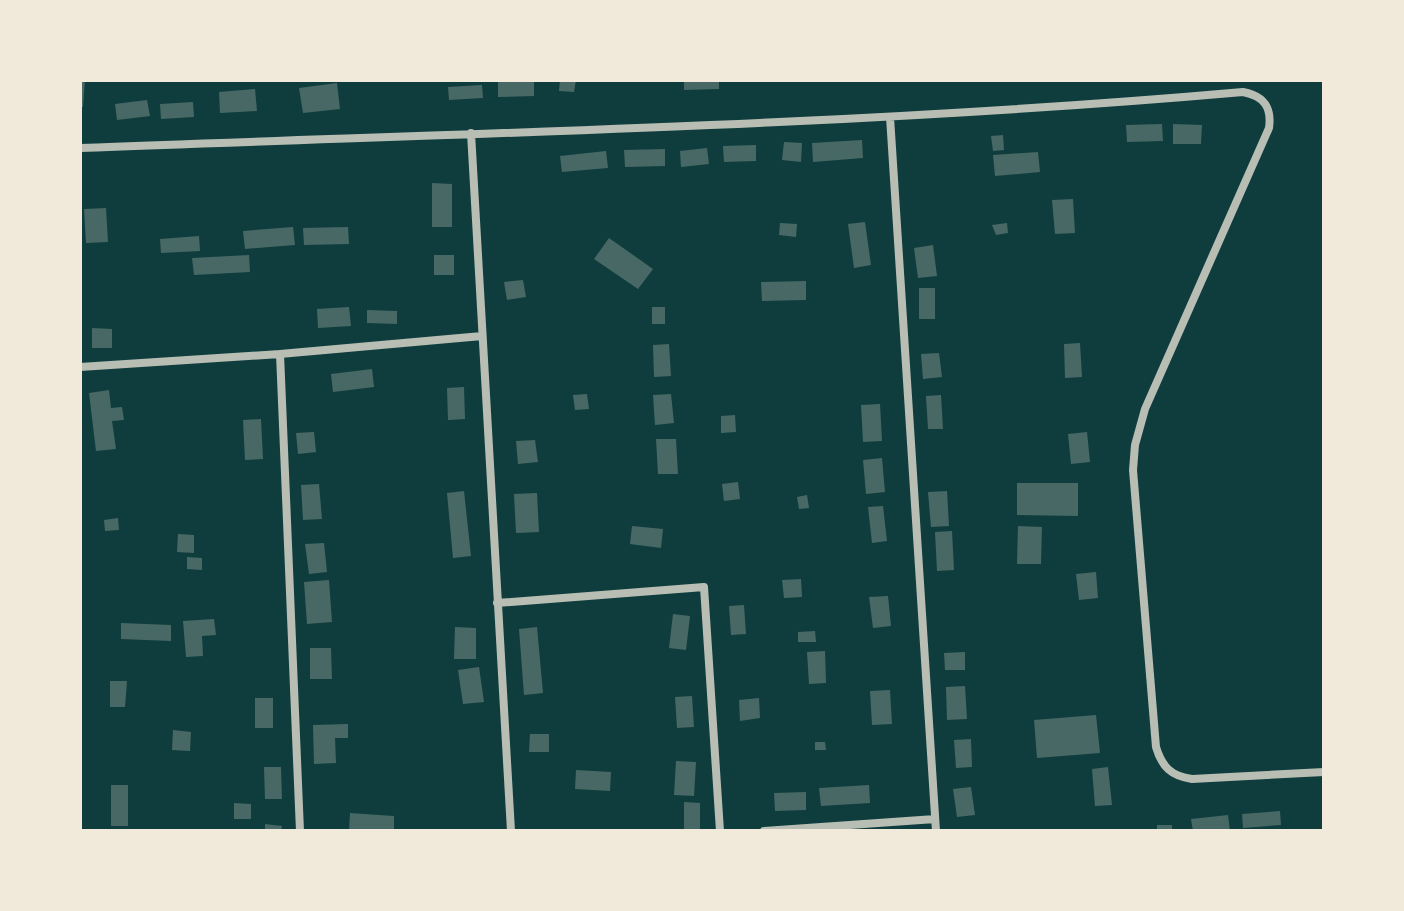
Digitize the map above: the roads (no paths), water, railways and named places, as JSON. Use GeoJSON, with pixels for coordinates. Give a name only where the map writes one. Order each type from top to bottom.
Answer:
{"type":"FeatureCollection","features":[{"type":"Feature","properties":{"kind":"street"},"geometry":{"type":"LineString","coordinates":[[80,148],[890,117],[1243,92],[1256,94],[1266,103],[1271,115],[1269,128],[1145,409],[1135,445],[1133,470],[1156,747],[1159,760],[1167,770],[1179,777],[1192,779],[1324,772]]}},
{"type":"Feature","properties":{"kind":"street"},"geometry":{"type":"LineString","coordinates":[[890,117],[936,831]]}},
{"type":"Feature","properties":{"kind":"street"},"geometry":{"type":"LineString","coordinates":[[471,133],[511,831]]}},
{"type":"Feature","properties":{"kind":"street"},"geometry":{"type":"LineString","coordinates":[[80,367],[280,354],[482,336]]}},
{"type":"Feature","properties":{"kind":"street"},"geometry":{"type":"LineString","coordinates":[[280,354],[300,831]]}},
{"type":"Feature","properties":{"kind":"street"},"geometry":{"type":"LineString","coordinates":[[497,603],[704,587],[720,831]]}},
{"type":"Feature","properties":{"kind":"street"},"geometry":{"type":"LineString","coordinates":[[764,831],[935,819]]}}]}
